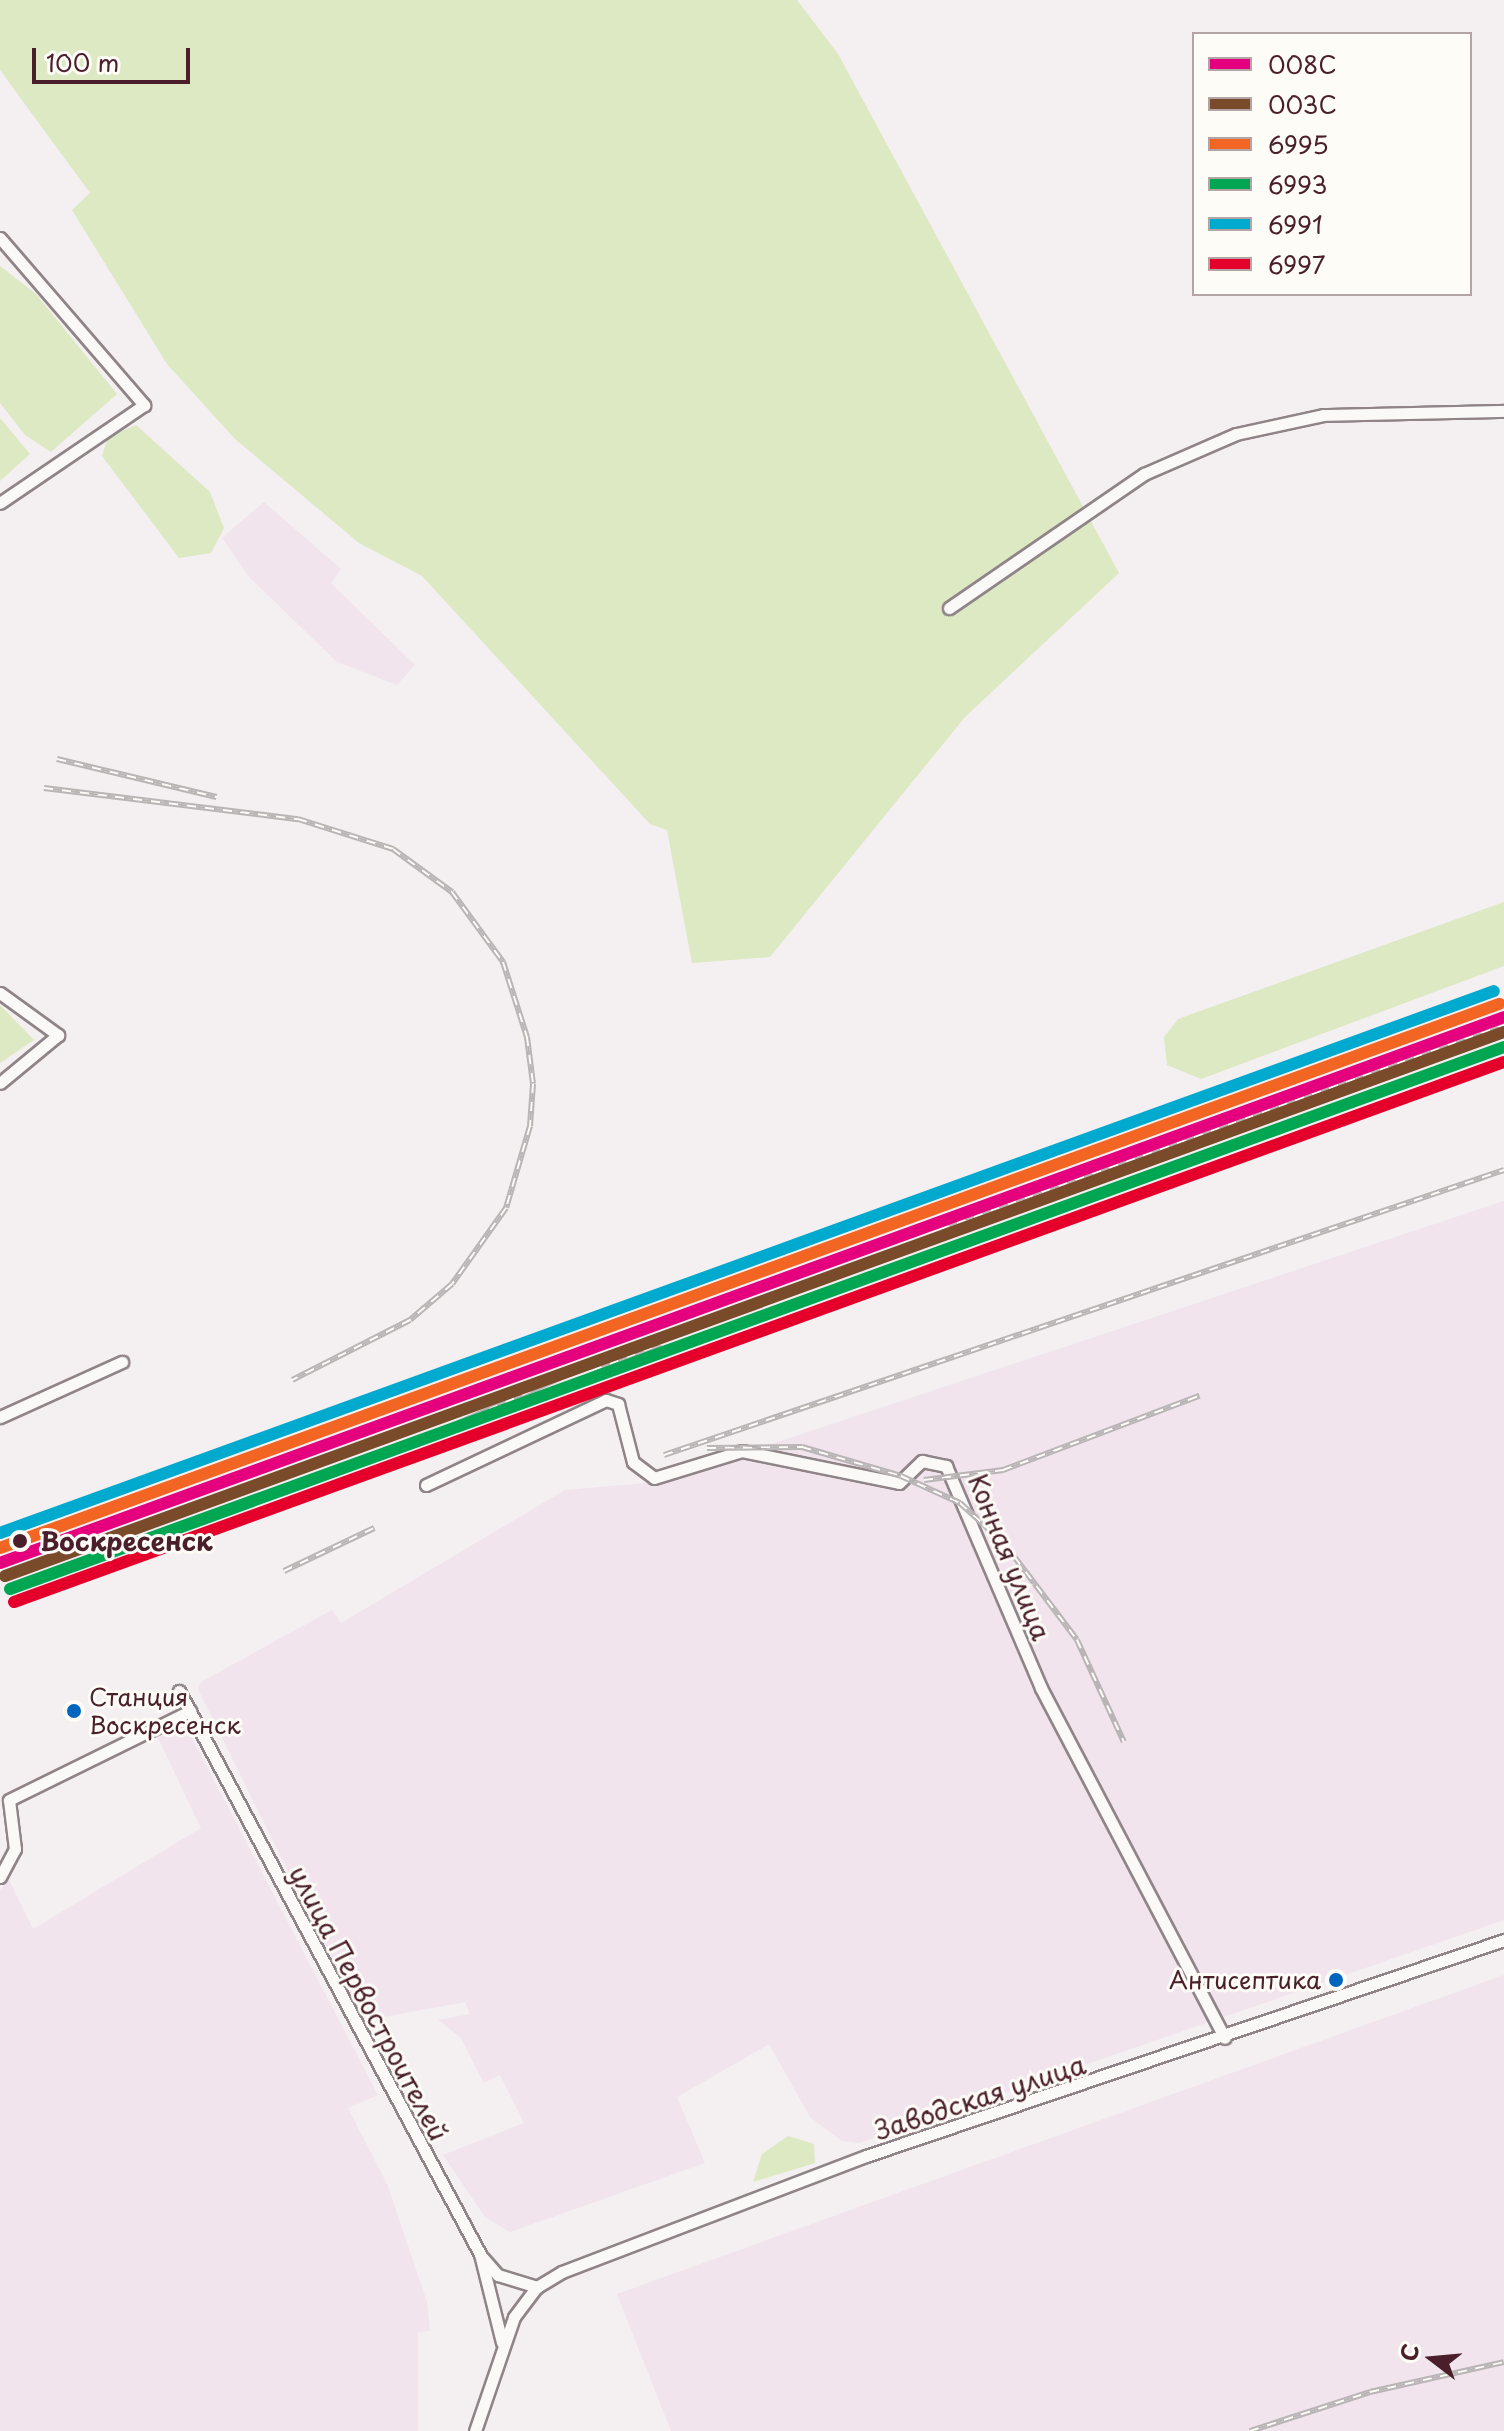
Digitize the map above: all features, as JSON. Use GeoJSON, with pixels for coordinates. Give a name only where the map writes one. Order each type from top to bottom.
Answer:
{"type":"FeatureCollection","features":[{"type":"Feature","properties":{"kind":"street"},"geometry":{"type":"LineString","coordinates":[[0,238],[144,405],[0,503]]}},
{"type":"Feature","properties":{"kind":"street"},"geometry":{"type":"LineString","coordinates":[[949,608],[1144,474],[1236,434],[1323,415],[1504,411]]}},
{"type":"Feature","properties":{"kind":"street"},"geometry":{"type":"LineString","coordinates":[[0,993],[58,1035],[0,1083]]}},
{"type":"Feature","properties":{"kind":"street"},"geometry":{"type":"LineString","coordinates":[[0,1417],[122,1362]]}},
{"type":"Feature","properties":{"kind":"street","name":"Конная улица"},"geometry":{"type":"LineString","coordinates":[[426,1485],[606,1400],[618,1404],[633,1462],[654,1478],[742,1451],[899,1483],[922,1461],[946,1466],[1048,1702],[1225,2038]]}},
{"type":"Feature","properties":{"kind":"street","name":"улица Первостроителей"},"geometry":{"type":"LineString","coordinates":[[179,1691],[480,2254],[502,2342]]}},
{"type":"Feature","properties":{"kind":"street"},"geometry":{"type":"LineString","coordinates":[[0,1877],[15,1849],[9,1800],[190,1711]]}},
{"type":"Feature","properties":{"kind":"street","name":"Заводская улица"},"geometry":{"type":"LineString","coordinates":[[537,2287],[604,2254],[866,2156],[1225,2038],[1504,1940]]}},
{"type":"Feature","properties":{"kind":"street"},"geometry":{"type":"LineString","coordinates":[[475,2431],[502,2342],[537,2287],[498,2275],[480,2254]]}},
{"type":"Feature","properties":{"kind":"shaded area"},"geometry":{"type":"Polygon","coordinates":[[[264,502],[341,569],[331,583],[415,665],[397,685],[337,662],[250,578],[222,538],[264,502]]]}},
{"type":"Feature","properties":{"kind":"shaded area"},"geometry":{"type":"Polygon","coordinates":[[[1504,1201],[1504,1920],[859,2143],[842,2141],[810,2117],[769,2044],[677,2097],[705,2163],[510,2232],[485,2217],[443,2155],[524,2123],[500,2075],[484,2083],[460,2037],[438,2020],[470,2014],[465,2002],[362,2021],[198,1689],[201,1682],[332,1610],[341,1623],[565,1490],[657,1482],[1504,1201]]]}},
{"type":"Feature","properties":{"kind":"shaded area"},"geometry":{"type":"Polygon","coordinates":[[[184,1723],[378,2095],[348,2108],[388,2186],[427,2302],[430,2331],[418,2332],[418,2431],[0,2431],[0,1891],[8,1878],[33,1929],[201,1828],[157,1736],[184,1723]]]}},
{"type":"Feature","properties":{"kind":"shaded area"},"geometry":{"type":"Polygon","coordinates":[[[1504,1975],[1504,2431],[671,2431],[617,2294],[1504,1975]]]}},
{"type":"Feature","properties":{"kind":"green space"},"geometry":{"type":"Polygon","coordinates":[[[0,0],[797,0],[838,54],[1119,573],[965,717],[770,957],[692,963],[667,830],[650,824],[422,576],[359,543],[235,439],[167,364],[72,210],[90,193],[0,70],[0,0]]]}},
{"type":"Feature","properties":{"kind":"green space"},"geometry":{"type":"Polygon","coordinates":[[[0,266],[36,294],[117,394],[51,452],[25,435],[0,403],[0,266]]]}},
{"type":"Feature","properties":{"kind":"green space"},"geometry":{"type":"Polygon","coordinates":[[[0,418],[30,454],[0,481],[0,418]]]}},
{"type":"Feature","properties":{"kind":"green space"},"geometry":{"type":"Polygon","coordinates":[[[136,425],[210,492],[224,528],[211,553],[179,558],[102,456],[108,437],[136,425]]]}},
{"type":"Feature","properties":{"kind":"green space"},"geometry":{"type":"Polygon","coordinates":[[[1504,902],[1504,966],[1201,1079],[1167,1065],[1164,1037],[1178,1019],[1504,902]]]}},
{"type":"Feature","properties":{"kind":"green space"},"geometry":{"type":"Polygon","coordinates":[[[0,1005],[34,1040],[0,1063],[0,1005]]]}},
{"type":"Feature","properties":{"kind":"green space"},"geometry":{"type":"Polygon","coordinates":[[[788,2136],[814,2144],[815,2163],[753,2182],[762,2154],[788,2136]]]}},
{"type":"Feature","properties":{"kind":"railway"},"geometry":{"type":"LineString","coordinates":[[57,759],[217,797]]}},
{"type":"Feature","properties":{"kind":"railway"},"geometry":{"type":"LineString","coordinates":[[44,788],[298,819],[393,849],[452,892],[503,962],[527,1037],[533,1084],[530,1126],[506,1208],[452,1284],[410,1320],[292,1380]]}},
{"type":"Feature","properties":{"kind":"railway"},"geometry":{"type":"LineString","coordinates":[[940,1229],[1504,1025]]}},
{"type":"Feature","properties":{"kind":"railway"},"geometry":{"type":"LineString","coordinates":[[664,1455],[1504,1170]]}},
{"type":"Feature","properties":{"kind":"railway"},"geometry":{"type":"LineString","coordinates":[[593,1370],[661,1344]]}},
{"type":"Feature","properties":{"kind":"railway"},"geometry":{"type":"LineString","coordinates":[[407,1446],[602,1359]]}},
{"type":"Feature","properties":{"kind":"railway"},"geometry":{"type":"LineString","coordinates":[[924,1480],[1003,1470],[1199,1396]]}},
{"type":"Feature","properties":{"kind":"railway"},"geometry":{"type":"LineString","coordinates":[[707,1448],[802,1447],[901,1476],[960,1503],[1004,1543],[1077,1640],[1124,1742]]}},
{"type":"Feature","properties":{"kind":"railway"},"geometry":{"type":"LineString","coordinates":[[284,1571],[374,1528]]}},
{"type":"Feature","properties":{"kind":"railway"},"geometry":{"type":"LineString","coordinates":[[1250,2431],[1370,2392],[1504,2362]]}},
{"type":"Feature","properties":{"kind":"transit line","name":"6991"},"geometry":{"type":"LineString","coordinates":[[0,1533],[1494,991]]}},
{"type":"Feature","properties":{"kind":"transit line","name":"6995"},"geometry":{"type":"LineString","coordinates":[[0,1548],[1499,1004]]}},
{"type":"Feature","properties":{"kind":"transit line","name":"008С"},"geometry":{"type":"LineString","coordinates":[[0,1563],[1504,1017]]}},
{"type":"Feature","properties":{"kind":"transit line","name":"003С"},"geometry":{"type":"LineString","coordinates":[[5,1576],[1504,1032]]}},
{"type":"Feature","properties":{"kind":"transit line","name":"6993"},"geometry":{"type":"LineString","coordinates":[[10,1589],[1504,1047]]}},
{"type":"Feature","properties":{"kind":"transit line","name":"6997"},"geometry":{"type":"LineString","coordinates":[[14,1602],[1504,1062]]}},
{"type":"Feature","properties":{"kind":"place","name":"Воскресенск"},"geometry":{"type":"Point","coordinates":[20,1541]}},
{"type":"Feature","properties":{"kind":"place","name":"Станция Воскресенск"},"geometry":{"type":"Point","coordinates":[74,1711]}},
{"type":"Feature","properties":{"kind":"place","name":"Антисептика"},"geometry":{"type":"Point","coordinates":[1336,1980]}}]}
